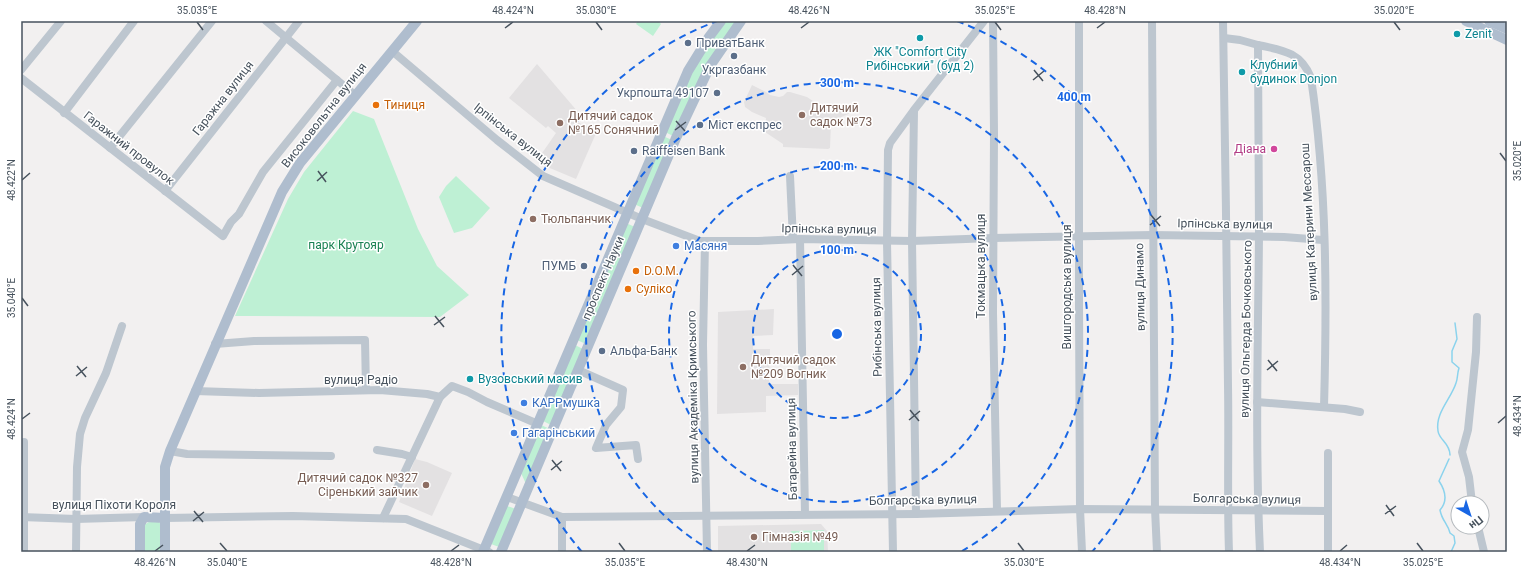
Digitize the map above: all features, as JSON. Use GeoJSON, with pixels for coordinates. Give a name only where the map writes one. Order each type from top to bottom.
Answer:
{"type":"FeatureCollection","features":[{"type":"Feature","properties":{"kind":"main road","name":"Високовольтна вулиця"},"geometry":{"type":"LineString","coordinates":[[165,552],[165,467],[170,451],[282,192],[300,164],[417,21]]}},
{"type":"Feature","properties":{"kind":"main road","name":"проспект Науки"},"geometry":{"type":"LineString","coordinates":[[485,551],[688,71],[709,37],[721,21]]}},
{"type":"Feature","properties":{"kind":"main road","name":"проспект Науки"},"geometry":{"type":"LineString","coordinates":[[501,552],[676,138],[703,79],[719,51],[741,21]]}},
{"type":"Feature","properties":{"kind":"main road"},"geometry":{"type":"LineString","coordinates":[[1466,21],[1507,40]]}},
{"type":"Feature","properties":{"kind":"main road"},"geometry":{"type":"LineString","coordinates":[[1489,21],[1507,29]]}},
{"type":"Feature","properties":{"kind":"main road"},"geometry":{"type":"LineString","coordinates":[[140,552],[140,524],[144,518]]}},
{"type":"Feature","properties":{"kind":"main road","name":"вулиця Піхоти Короля"},"geometry":{"type":"LineString","coordinates":[[144,518],[165,518]]}},
{"type":"Feature","properties":{"kind":"street"},"geometry":{"type":"LineString","coordinates":[[21,70],[61,21]]}},
{"type":"Feature","properties":{"kind":"street"},"geometry":{"type":"LineString","coordinates":[[64,113],[134,21]]}},
{"type":"Feature","properties":{"kind":"street"},"geometry":{"type":"LineString","coordinates":[[110,148],[212,21]]}},
{"type":"Feature","properties":{"kind":"street"},"geometry":{"type":"LineString","coordinates":[[266,21],[355,95]]}},
{"type":"Feature","properties":{"kind":"street","name":"Гаражна вулиця"},"geometry":{"type":"LineString","coordinates":[[165,191],[300,21]]}},
{"type":"Feature","properties":{"kind":"street","name":"Рибінська вулиця"},"geometry":{"type":"LineString","coordinates":[[893,552],[887,242],[888,150],[890,143],[914,110],[984,21]]}},
{"type":"Feature","properties":{"kind":"street","name":"Токмацька вулиця"},"geometry":{"type":"LineString","coordinates":[[992,21],[994,134],[993,238],[997,510]]}},
{"type":"Feature","properties":{"kind":"street","name":"Вишгородська вулиця"},"geometry":{"type":"LineString","coordinates":[[1079,21],[1080,509],[1082,552]]}},
{"type":"Feature","properties":{"kind":"street","name":"вулиця Динамо"},"geometry":{"type":"LineString","coordinates":[[1152,21],[1152,235],[1155,509],[1157,552]]}},
{"type":"Feature","properties":{"kind":"street","name":"вулиця Ольгерда Бочковського"},"geometry":{"type":"LineString","coordinates":[[1223,21],[1227,236],[1228,552]]}},
{"type":"Feature","properties":{"kind":"street"},"geometry":{"type":"LineString","coordinates":[[1224,38],[1240,40],[1258,45]]}},
{"type":"Feature","properties":{"kind":"street","name":"вулиця Ольгерда Бочковського"},"geometry":{"type":"LineString","coordinates":[[1258,45],[1259,237],[1257,402],[1260,552]]}},
{"type":"Feature","properties":{"kind":"street","name":"вулиця Катерини Мессарош"},"geometry":{"type":"LineString","coordinates":[[1258,45],[1281,49],[1297,57],[1308,69],[1311,78],[1323,207],[1326,342],[1324,407]]}},
{"type":"Feature","properties":{"kind":"street","name":"Ірпінська вулиця"},"geometry":{"type":"LineString","coordinates":[[392,51],[496,140],[543,176],[642,219],[700,241],[796,239],[887,242],[1152,235],[1284,237],[1323,240]]}},
{"type":"Feature","properties":{"kind":"street","name":"Гаражний провулок"},"geometry":{"type":"LineString","coordinates":[[21,78],[223,236]]}},
{"type":"Feature","properties":{"kind":"street","name":"Високовольтна вулиця"},"geometry":{"type":"LineString","coordinates":[[223,236],[231,222],[239,214],[263,172],[337,80]]}},
{"type":"Feature","properties":{"kind":"street"},"geometry":{"type":"LineString","coordinates":[[914,110],[912,241],[916,514]]}},
{"type":"Feature","properties":{"kind":"street","name":"Батарейна вулиця"},"geometry":{"type":"LineString","coordinates":[[790,176],[796,239],[805,514]]}},
{"type":"Feature","properties":{"kind":"street","name":"вулиця Академіка Кримського"},"geometry":{"type":"LineString","coordinates":[[706,242],[703,345],[708,552]]}},
{"type":"Feature","properties":{"kind":"street"},"geometry":{"type":"LineString","coordinates":[[1471,495],[1469,477],[1462,452],[1468,430],[1476,352],[1477,317]]}},
{"type":"Feature","properties":{"kind":"street"},"geometry":{"type":"LineString","coordinates":[[76,552],[77,467],[80,434],[85,418],[106,373],[122,326]]}},
{"type":"Feature","properties":{"kind":"street"},"geometry":{"type":"LineString","coordinates":[[215,344],[254,341],[365,340],[366,390]]}},
{"type":"Feature","properties":{"kind":"street"},"geometry":{"type":"LineString","coordinates":[[578,370],[623,390],[621,407],[606,426],[596,448],[636,445],[638,459]]}},
{"type":"Feature","properties":{"kind":"street"},"geometry":{"type":"LineString","coordinates":[[383,518],[440,397],[452,386],[538,424]]}},
{"type":"Feature","properties":{"kind":"street","name":"вулиця Радіо"},"geometry":{"type":"LineString","coordinates":[[195,391],[259,393],[393,390],[440,397]]}},
{"type":"Feature","properties":{"kind":"street"},"geometry":{"type":"LineString","coordinates":[[1257,402],[1324,407],[1360,412]]}},
{"type":"Feature","properties":{"kind":"street"},"geometry":{"type":"LineString","coordinates":[[24,442],[22,517],[24,552]]}},
{"type":"Feature","properties":{"kind":"street"},"geometry":{"type":"LineString","coordinates":[[377,450],[412,457]]}},
{"type":"Feature","properties":{"kind":"street"},"geometry":{"type":"LineString","coordinates":[[170,451],[187,454],[331,456]]}},
{"type":"Feature","properties":{"kind":"street"},"geometry":{"type":"LineString","coordinates":[[1328,453],[1328,552]]}},
{"type":"Feature","properties":{"kind":"street","name":"Болгарська вулиця"},"geometry":{"type":"LineString","coordinates":[[507,497],[562,517],[892,513],[916,514],[997,510],[1080,509],[1328,511]]}},
{"type":"Feature","properties":{"kind":"street","name":"вулиця Піхоти Короля"},"geometry":{"type":"LineString","coordinates":[[165,518],[248,516],[406,519],[485,551]]}},
{"type":"Feature","properties":{"kind":"street","name":"вулиця Піхоти Короля"},"geometry":{"type":"LineString","coordinates":[[22,517],[76,519],[144,518]]}},
{"type":"Feature","properties":{"kind":"street"},"geometry":{"type":"LineString","coordinates":[[562,517],[562,552]]}},
{"type":"Feature","properties":{"kind":"street"},"geometry":{"type":"LineString","coordinates":[[1480,535],[1484,552]]}},
{"type":"Feature","properties":{"kind":"shaded area","name":"Дитячий садок №165 Сонячний"},"geometry":{"type":"Polygon","coordinates":[[[537,64],[578,112],[575,121],[597,131],[576,179],[545,166],[538,159],[556,133],[548,126],[546,128],[509,98],[537,64]]]}},
{"type":"Feature","properties":{"kind":"shaded area","name":"Дитячий садок №73"},"geometry":{"type":"Polygon","coordinates":[[[752,85],[770,95],[779,97],[783,96],[787,92],[790,92],[807,97],[823,108],[833,111],[849,109],[852,105],[856,108],[853,112],[832,121],[830,148],[783,147],[783,144],[765,132],[766,118],[745,107],[744,102],[752,85]]]}},
{"type":"Feature","properties":{"kind":"shaded area","name":"Дитячий садок №209 Вогник"},"geometry":{"type":"Polygon","coordinates":[[[774,309],[773,335],[753,336],[753,349],[770,349],[769,384],[798,384],[798,395],[766,396],[766,412],[717,414],[718,312],[774,309]]]}},
{"type":"Feature","properties":{"kind":"shaded area","name":"Дитячий садок №327 Сіренький зайчик"},"geometry":{"type":"Polygon","coordinates":[[[415,459],[427,462],[452,473],[432,516],[399,502],[415,459]]]}},
{"type":"Feature","properties":{"kind":"shaded area","name":"Гімназія №49"},"geometry":{"type":"Polygon","coordinates":[[[821,524],[827,531],[828,552],[824,552],[824,530],[791,531],[791,552],[718,552],[718,526],[821,524]]]}},
{"type":"Feature","properties":{"kind":"green space"},"geometry":{"type":"Polygon","coordinates":[[[638,21],[658,21],[661,24],[653,36],[636,24],[638,21]]]}},
{"type":"Feature","properties":{"kind":"green space"},"geometry":{"type":"Polygon","coordinates":[[[725,21],[737,21],[720,44],[712,39],[725,21]]]}},
{"type":"Feature","properties":{"kind":"green space"},"geometry":{"type":"Polygon","coordinates":[[[708,44],[717,50],[673,136],[665,132],[691,73],[708,44]]]}},
{"type":"Feature","properties":{"kind":"green space","name":"парк Крутояр"},"geometry":{"type":"Polygon","coordinates":[[[353,111],[374,119],[418,229],[437,266],[469,295],[440,317],[235,316],[288,199],[304,172],[353,111]]]}},
{"type":"Feature","properties":{"kind":"green space"},"geometry":{"type":"Polygon","coordinates":[[[663,136],[672,140],[643,208],[634,204],[663,136]]]}},
{"type":"Feature","properties":{"kind":"green space"},"geometry":{"type":"Polygon","coordinates":[[[456,176],[490,208],[472,228],[454,233],[439,197],[446,186],[456,176]]]}},
{"type":"Feature","properties":{"kind":"green space"},"geometry":{"type":"Polygon","coordinates":[[[626,223],[635,227],[586,344],[577,340],[626,223]]]}},
{"type":"Feature","properties":{"kind":"green space"},"geometry":{"type":"Polygon","coordinates":[[[575,345],[583,349],[551,425],[543,421],[575,345]]]}},
{"type":"Feature","properties":{"kind":"green space"},"geometry":{"type":"Polygon","coordinates":[[[541,425],[550,429],[526,484],[521,473],[541,425]]]}},
{"type":"Feature","properties":{"kind":"green space"},"geometry":{"type":"Polygon","coordinates":[[[507,506],[516,509],[499,547],[491,544],[507,506]]]}},
{"type":"Feature","properties":{"kind":"green space"},"geometry":{"type":"Polygon","coordinates":[[[149,522],[159,522],[162,525],[162,552],[143,552],[144,525],[149,522]]]}},
{"type":"Feature","properties":{"kind":"green space"},"geometry":{"type":"Polygon","coordinates":[[[824,530],[824,552],[791,552],[791,531],[824,530]]]}},
{"type":"Feature","properties":{"kind":"waterway"},"geometry":{"type":"LineString","coordinates":[[1450,455],[1448,447],[1440,437],[1438,424],[1441,412],[1454,389],[1459,368],[1452,362],[1452,351],[1457,339],[1455,323]]}},
{"type":"Feature","properties":{"kind":"waterway"},"geometry":{"type":"LineString","coordinates":[[1449,459],[1439,481],[1445,496],[1444,503],[1440,510],[1441,514],[1450,533],[1454,536],[1455,543],[1451,552]]}},
{"type":"Feature","properties":{"kind":"place","name":"Zenit"},"geometry":{"type":"Point","coordinates":[1457,34]}},
{"type":"Feature","properties":{"kind":"place","name":"ЖК \"Comfort City Рибінський\" (буд 2)"},"geometry":{"type":"Point","coordinates":[920,38]}},
{"type":"Feature","properties":{"kind":"place","name":"ПриватБанк"},"geometry":{"type":"Point","coordinates":[688,43]}},
{"type":"Feature","properties":{"kind":"place","name":"Укргазбанк"},"geometry":{"type":"Point","coordinates":[734,56]}},
{"type":"Feature","properties":{"kind":"place","name":"Клубний будинок Donjon"},"geometry":{"type":"Point","coordinates":[1242,72]}},
{"type":"Feature","properties":{"kind":"place","name":"Укрпошта 49107"},"geometry":{"type":"Point","coordinates":[717,93]}},
{"type":"Feature","properties":{"kind":"place","name":"Тиниця"},"geometry":{"type":"Point","coordinates":[376,105]}},
{"type":"Feature","properties":{"kind":"place","name":"Дитячий садок №73"},"geometry":{"type":"Point","coordinates":[802,115]}},
{"type":"Feature","properties":{"kind":"place","name":"Дитячий садок №165 Сонячний"},"geometry":{"type":"Point","coordinates":[560,123]}},
{"type":"Feature","properties":{"kind":"place","name":"Міст експрес"},"geometry":{"type":"Point","coordinates":[700,125]}},
{"type":"Feature","properties":{"kind":"place","name":"Діана"},"geometry":{"type":"Point","coordinates":[1274,149]}},
{"type":"Feature","properties":{"kind":"place","name":"Raiffeisen Bank"},"geometry":{"type":"Point","coordinates":[634,151]}},
{"type":"Feature","properties":{"kind":"place","name":"Тюльпанчик"},"geometry":{"type":"Point","coordinates":[533,219]}},
{"type":"Feature","properties":{"kind":"place","name":"Масяня"},"geometry":{"type":"Point","coordinates":[676,246]}},
{"type":"Feature","properties":{"kind":"place","name":"ПУМБ"},"geometry":{"type":"Point","coordinates":[584,266]}},
{"type":"Feature","properties":{"kind":"place","name":"D.O.M."},"geometry":{"type":"Point","coordinates":[636,271]}},
{"type":"Feature","properties":{"kind":"place","name":"Сулiко"},"geometry":{"type":"Point","coordinates":[628,289]}},
{"type":"Feature","properties":{"kind":"place","name":"Альфа-Банк"},"geometry":{"type":"Point","coordinates":[602,351]}},
{"type":"Feature","properties":{"kind":"place","name":"Дитячий садок №209 Вогник"},"geometry":{"type":"Point","coordinates":[743,367]}},
{"type":"Feature","properties":{"kind":"place","name":"Вузовський масив"},"geometry":{"type":"Point","coordinates":[470,379]}},
{"type":"Feature","properties":{"kind":"place","name":"КАРРмушка"},"geometry":{"type":"Point","coordinates":[524,403]}},
{"type":"Feature","properties":{"kind":"place","name":"Гагарінський"},"geometry":{"type":"Point","coordinates":[514,433]}},
{"type":"Feature","properties":{"kind":"place","name":"Дитячий садок №327 Сіренький зайчик"},"geometry":{"type":"Point","coordinates":[426,485]}},
{"type":"Feature","properties":{"kind":"place","name":"Гімназія №49"},"geometry":{"type":"Point","coordinates":[754,537]}}]}
